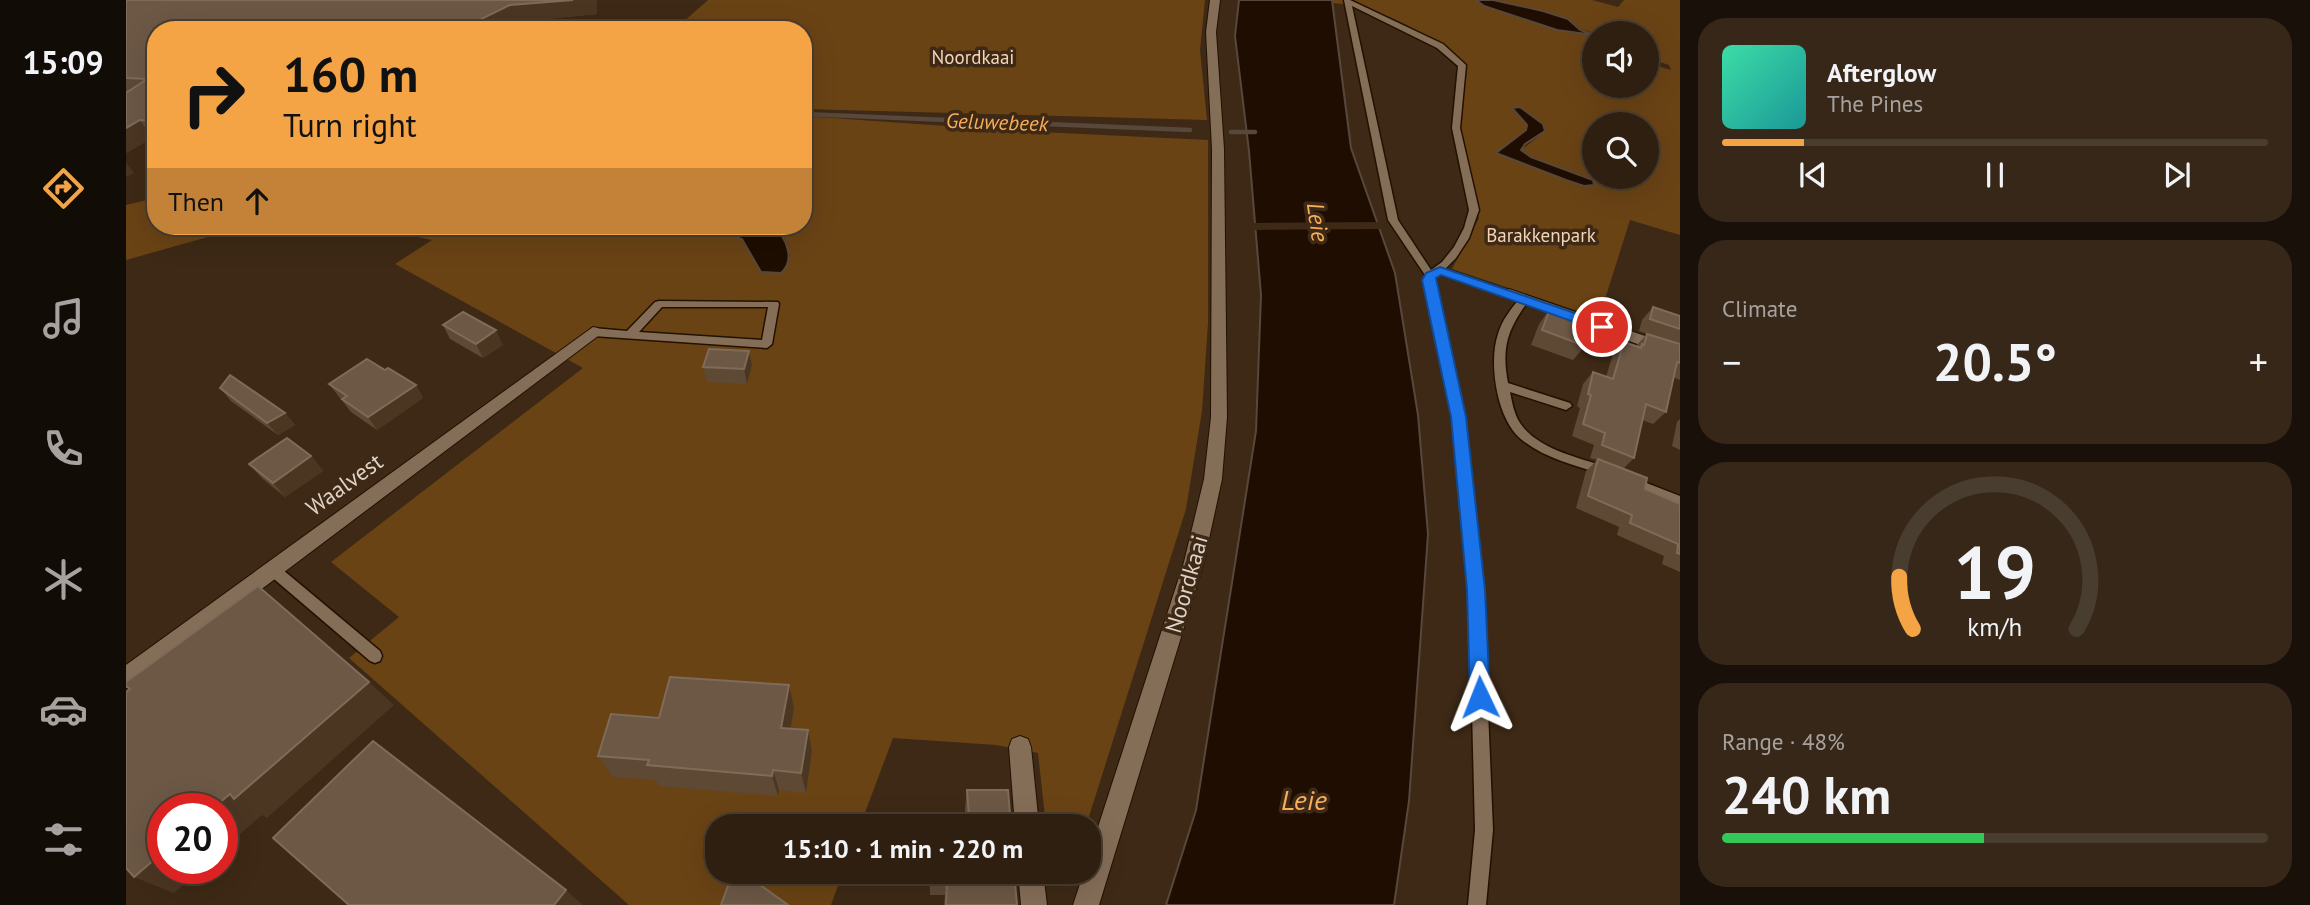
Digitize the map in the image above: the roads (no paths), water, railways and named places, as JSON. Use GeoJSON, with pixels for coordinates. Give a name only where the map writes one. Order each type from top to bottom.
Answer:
{"type":"FeatureCollection","features":[{"type":"Feature","properties":{"kind":"street","name":"Noordkaai"},"geometry":{"type":"LineString","coordinates":[[1086,905],[1194,562],[1213,479],[1219,417],[1216,130],[1211,32],[1215,0]]}},
{"type":"Feature","properties":{"kind":"street"},"geometry":{"type":"LineString","coordinates":[[1509,294],[1680,354]]}},
{"type":"Feature","properties":{"kind":"street","name":"Waalvest"},"geometry":{"type":"LineString","coordinates":[[126,678],[593,332]]}},
{"type":"Feature","properties":{"kind":"street"},"geometry":{"type":"LineString","coordinates":[[1020,747],[1026,814]]}},
{"type":"Feature","properties":{"kind":"street"},"geometry":{"type":"LineString","coordinates":[[1032,884],[1034,905]]}},
{"type":"Feature","properties":{"kind":"lane"},"geometry":{"type":"LineString","coordinates":[[1347,1],[1440,46],[1452,53],[1462,65],[1456,128],[1474,210],[1472,221],[1447,264],[1429,280],[1458,417],[1476,590],[1485,830],[1477,905]]}},
{"type":"Feature","properties":{"kind":"lane"},"geometry":{"type":"LineString","coordinates":[[1347,1],[1393,220],[1435,273],[1509,294]]}},
{"type":"Feature","properties":{"kind":"lane"},"geometry":{"type":"LineString","coordinates":[[1524,300],[1512,315],[1497,354],[1513,424],[1526,438],[1541,446],[1680,501]]}},
{"type":"Feature","properties":{"kind":"lane"},"geometry":{"type":"LineString","coordinates":[[593,332],[767,344],[774,304],[659,304],[630,334]]}},
{"type":"Feature","properties":{"kind":"lane"},"geometry":{"type":"LineString","coordinates":[[1502,384],[1566,407]]}},
{"type":"Feature","properties":{"kind":"lane"},"geometry":{"type":"LineString","coordinates":[[272,569],[375,656]]}},
{"type":"Feature","properties":{"kind":"water","name":"Leie"},"geometry":{"type":"Polygon","coordinates":[[[1239,0],[1332,0],[1351,148],[1395,273],[1418,415],[1428,534],[1409,801],[1394,905],[1166,905],[1196,810],[1256,431],[1261,295],[1249,151],[1235,36],[1239,0]]]}},
{"type":"Feature","properties":{"kind":"water"},"geometry":{"type":"Polygon","coordinates":[[[1476,0],[1493,0],[1543,11],[1568,19],[1582,33],[1557,30],[1484,6],[1476,0]]]}},
{"type":"Feature","properties":{"kind":"water"},"geometry":{"type":"Polygon","coordinates":[[[1520,107],[1543,124],[1545,131],[1525,144],[1521,150],[1531,157],[1582,176],[1582,185],[1496,153],[1526,130],[1527,125],[1512,108],[1520,107]]]}},
{"type":"Feature","properties":{"kind":"water"},"geometry":{"type":"Polygon","coordinates":[[[730,235],[781,235],[788,249],[785,268],[781,273],[761,272],[742,239],[730,235]]]}},
{"type":"Feature","properties":{"kind":"waterway","name":"Geluwebeek"},"geometry":{"type":"LineString","coordinates":[[812,114],[1190,130]]}},
{"type":"Feature","properties":{"kind":"waterway","name":"Geluwebeek"},"geometry":{"type":"LineString","coordinates":[[1231,132],[1255,132]]}},
{"type":"Feature","properties":{"kind":"park label","name":"Barakkenpark"},"geometry":{"type":"Point","coordinates":[1541,235]}}]}
